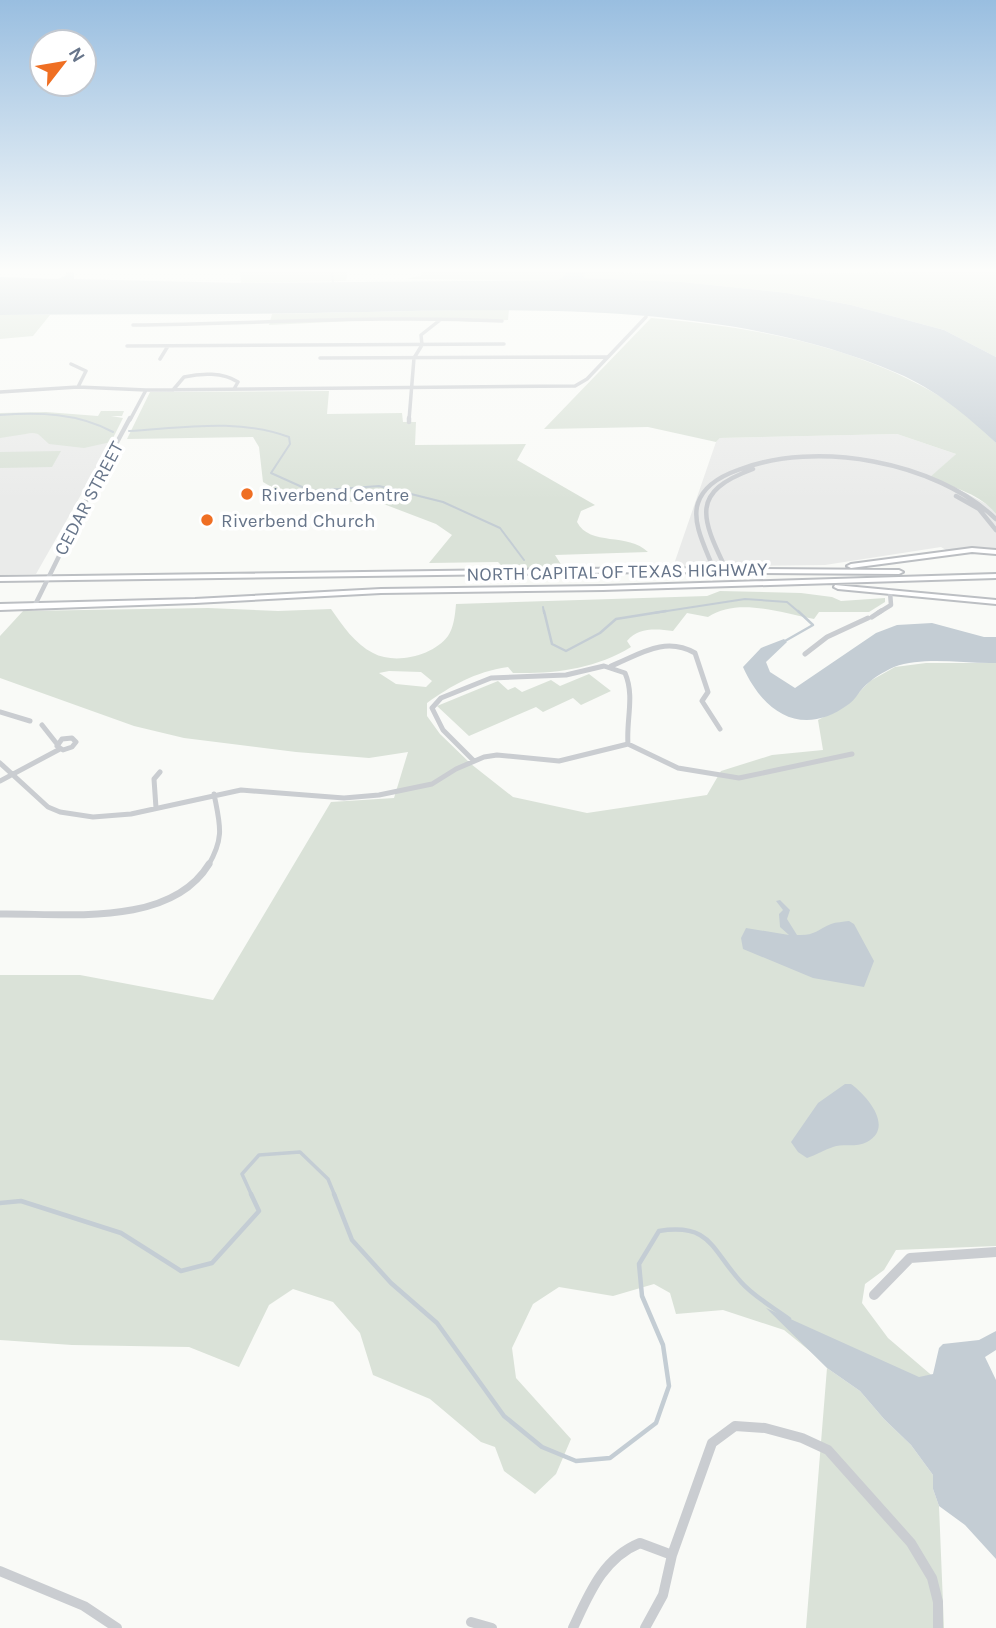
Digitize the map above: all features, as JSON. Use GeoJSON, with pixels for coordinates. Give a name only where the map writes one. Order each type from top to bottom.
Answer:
{"type":"FeatureCollection","features":[{"type":"Feature","properties":{"kind":"highway"},"geometry":{"type":"LineString","coordinates":[[803,569],[882,563],[972,550],[994,550]]}},
{"type":"Feature","properties":{"kind":"highway","name":"NORTH CAPITAL OF TEXAS HIGHWAY"},"geometry":{"type":"LineString","coordinates":[[0,579],[726,569],[996,574]]}},
{"type":"Feature","properties":{"kind":"highway","name":"NORTH CAPITAL OF TEXAS HIGHWAY"},"geometry":{"type":"LineString","coordinates":[[0,607],[381,591],[775,584],[982,574]]}},
{"type":"Feature","properties":{"kind":"highway"},"geometry":{"type":"LineString","coordinates":[[775,584],[996,602]]}},
{"type":"Feature","properties":{"kind":"street"},"geometry":{"type":"LineString","coordinates":[[160,359],[168,348]]}},
{"type":"Feature","properties":{"kind":"street"},"geometry":{"type":"LineString","coordinates":[[409,422],[414,358],[420,348]]}},
{"type":"Feature","properties":{"kind":"street"},"geometry":{"type":"LineString","coordinates":[[0,392],[78,387],[234,390],[575,386],[587,379],[616,348]]}},
{"type":"Feature","properties":{"kind":"street"},"geometry":{"type":"LineString","coordinates":[[320,358],[607,357]]}},
{"type":"Feature","properties":{"kind":"street"},"geometry":{"type":"LineString","coordinates":[[71,363],[86,371],[78,387]]}},
{"type":"Feature","properties":{"kind":"street"},"geometry":{"type":"LineString","coordinates":[[173,390],[178,380],[187,377],[225,375],[238,382],[234,390]]}},
{"type":"Feature","properties":{"kind":"street","name":"CEDAR STREET"},"geometry":{"type":"LineString","coordinates":[[34,607],[46,578],[146,390]]}},
{"type":"Feature","properties":{"kind":"street"},"geometry":{"type":"LineString","coordinates":[[714,570],[698,518],[697,505],[702,493],[725,478],[771,464],[808,460],[856,462],[902,472],[972,499],[996,519]]}},
{"type":"Feature","properties":{"kind":"street"},"geometry":{"type":"LineString","coordinates":[[902,472],[970,503],[996,530]]}},
{"type":"Feature","properties":{"kind":"street"},"geometry":{"type":"LineString","coordinates":[[725,478],[710,493],[705,505],[706,519],[726,569]]}},
{"type":"Feature","properties":{"kind":"street"},"geometry":{"type":"LineString","coordinates":[[698,518],[706,519]]}},
{"type":"Feature","properties":{"kind":"street"},"geometry":{"type":"LineString","coordinates":[[805,654],[828,635],[846,630],[891,605],[890,592]]}},
{"type":"Feature","properties":{"kind":"street"},"geometry":{"type":"LineString","coordinates":[[473,760],[451,740],[433,716],[432,708],[441,698],[491,678],[566,675],[611,666],[648,648],[663,645],[690,649],[695,653],[708,692],[702,701],[709,706],[711,716],[720,729]]}},
{"type":"Feature","properties":{"kind":"street"},"geometry":{"type":"LineString","coordinates":[[611,666],[625,673],[632,691],[628,744]]}},
{"type":"Feature","properties":{"kind":"street"},"geometry":{"type":"LineString","coordinates":[[0,713],[30,721]]}},
{"type":"Feature","properties":{"kind":"street"},"geometry":{"type":"LineString","coordinates":[[0,781],[59,747],[42,725]]}},
{"type":"Feature","properties":{"kind":"street"},"geometry":{"type":"LineString","coordinates":[[0,763],[38,800],[60,812],[93,817],[119,816],[214,794],[257,789],[333,797],[379,795],[432,784],[473,760],[497,755],[559,761],[628,744],[678,768],[739,778],[852,754]]}},
{"type":"Feature","properties":{"kind":"street"},"geometry":{"type":"LineString","coordinates":[[156,808],[153,779],[160,772]]}},
{"type":"Feature","properties":{"kind":"street"},"geometry":{"type":"LineString","coordinates":[[0,914],[128,912],[171,900],[202,875],[219,847],[221,831],[214,794]]}},
{"type":"Feature","properties":{"kind":"street"},"geometry":{"type":"LineString","coordinates":[[874,1295],[910,1258],[996,1252]]}},
{"type":"Feature","properties":{"kind":"street"},"geometry":{"type":"LineString","coordinates":[[645,1628],[663,1595],[672,1555],[712,1443],[735,1426],[765,1428],[802,1438],[828,1450],[911,1543],[932,1578],[938,1602],[938,1628]]}},
{"type":"Feature","properties":{"kind":"street"},"geometry":{"type":"LineString","coordinates":[[573,1628],[591,1591],[619,1552],[640,1543],[672,1555]]}},
{"type":"Feature","properties":{"kind":"street"},"geometry":{"type":"LineString","coordinates":[[0,1571],[84,1606],[117,1628]]}},
{"type":"Feature","properties":{"kind":"street"},"geometry":{"type":"LineString","coordinates":[[471,1622],[492,1628]]}},
{"type":"Feature","properties":{"kind":"shaded area"},"geometry":{"type":"Polygon","coordinates":[[[622,348],[824,348],[883,367],[918,384],[958,408],[996,443],[996,514],[974,496],[929,478],[956,454],[897,434],[720,438],[716,442],[648,427],[544,429],[622,348]]]}},
{"type":"Feature","properties":{"kind":"shaded area"},"geometry":{"type":"Polygon","coordinates":[[[829,348],[979,348],[996,357],[996,443],[950,404],[924,387],[897,373],[829,348]]]}},
{"type":"Feature","properties":{"kind":"shaded area"},"geometry":{"type":"Polygon","coordinates":[[[979,348],[996,348],[996,357],[979,348]]]}},
{"type":"Feature","properties":{"kind":"shaded area"},"geometry":{"type":"Polygon","coordinates":[[[329,391],[327,414],[402,413],[403,422],[416,422],[415,445],[526,444],[517,460],[595,505],[581,511],[577,522],[583,530],[600,537],[630,542],[648,552],[555,555],[564,569],[505,569],[498,562],[429,563],[452,535],[436,524],[381,503],[303,500],[287,496],[263,482],[259,447],[253,437],[127,439],[150,392],[329,391]]]}},
{"type":"Feature","properties":{"kind":"shaded area"},"geometry":{"type":"Polygon","coordinates":[[[101,411],[124,411],[122,416],[111,416],[123,418],[111,442],[84,448],[49,444],[38,434],[32,433],[0,438],[0,413],[46,412],[98,416],[101,411]]]}},
{"type":"Feature","properties":{"kind":"shaded area"},"geometry":{"type":"Polygon","coordinates":[[[32,433],[111,442],[36,574],[0,575],[0,436],[32,433]]]}},
{"type":"Feature","properties":{"kind":"shaded area"},"geometry":{"type":"Polygon","coordinates":[[[897,434],[956,454],[930,478],[990,506],[996,514],[996,550],[984,547],[946,550],[941,547],[825,565],[673,567],[716,442],[720,438],[897,434]]]}},
{"type":"Feature","properties":{"kind":"shaded area"},"geometry":{"type":"Polygon","coordinates":[[[61,451],[52,467],[0,468],[0,452],[61,451]]]}},
{"type":"Feature","properties":{"kind":"shaded area"},"geometry":{"type":"Polygon","coordinates":[[[720,591],[801,593],[832,597],[841,601],[885,598],[885,602],[869,612],[819,612],[814,619],[746,607],[720,611],[708,617],[687,613],[673,631],[637,633],[627,641],[631,647],[589,665],[528,673],[513,673],[508,667],[474,676],[454,685],[427,703],[427,716],[440,734],[471,764],[513,797],[587,813],[707,795],[721,771],[772,755],[823,750],[818,720],[848,704],[870,681],[895,667],[926,663],[996,663],[996,1246],[896,1250],[884,1270],[865,1284],[862,1303],[888,1338],[936,1379],[926,1395],[821,1360],[784,1330],[723,1310],[676,1314],[670,1293],[654,1284],[613,1296],[559,1287],[533,1304],[512,1348],[516,1378],[571,1439],[556,1474],[535,1494],[504,1471],[495,1447],[481,1442],[430,1399],[373,1375],[360,1333],[333,1302],[293,1289],[269,1305],[239,1367],[189,1347],[72,1345],[0,1340],[0,975],[80,975],[213,1000],[331,802],[394,798],[408,752],[369,758],[184,738],[134,726],[0,678],[0,636],[23,611],[331,609],[360,645],[382,657],[402,658],[433,649],[448,636],[455,617],[456,604],[707,596],[720,591]],[[421,672],[379,673],[396,684],[426,687],[432,681],[421,672]]]}},
{"type":"Feature","properties":{"kind":"shaded area"},"geometry":{"type":"Polygon","coordinates":[[[932,623],[984,637],[996,637],[996,663],[931,661],[894,667],[873,679],[851,702],[832,714],[801,720],[774,708],[762,697],[743,667],[761,648],[784,639],[787,642],[766,662],[770,672],[795,688],[876,633],[897,625],[932,623]]]}},
{"type":"Feature","properties":{"kind":"shaded area"},"geometry":{"type":"Polygon","coordinates":[[[589,674],[611,691],[581,705],[573,698],[543,712],[536,707],[469,736],[437,706],[498,681],[508,690],[515,687],[522,692],[551,680],[560,686],[589,674]]]}},
{"type":"Feature","properties":{"kind":"shaded area"},"geometry":{"type":"Polygon","coordinates":[[[780,900],[790,910],[787,919],[797,935],[812,934],[835,923],[849,921],[854,924],[874,961],[864,987],[813,978],[743,949],[741,938],[746,928],[789,935],[780,927],[779,914],[783,910],[776,901],[780,900]]]}},
{"type":"Feature","properties":{"kind":"shaded area"},"geometry":{"type":"Polygon","coordinates":[[[845,1084],[851,1084],[870,1103],[878,1120],[875,1136],[863,1144],[837,1146],[807,1158],[798,1152],[791,1142],[818,1103],[845,1084]]]}},
{"type":"Feature","properties":{"kind":"shaded area"},"geometry":{"type":"Polygon","coordinates":[[[766,1308],[919,1377],[933,1374],[939,1348],[943,1344],[979,1340],[996,1331],[996,1350],[985,1357],[996,1380],[996,1559],[965,1525],[939,1506],[933,1489],[933,1475],[911,1445],[860,1391],[827,1368],[766,1308]]]}},
{"type":"Feature","properties":{"kind":"shaded area"},"geometry":{"type":"Polygon","coordinates":[[[827,1368],[860,1391],[911,1445],[933,1475],[933,1489],[939,1506],[944,1628],[806,1628],[827,1368]]]}},
{"type":"Feature","properties":{"kind":"waterway"},"geometry":{"type":"LineString","coordinates":[[0,415],[72,417],[113,432]]}},
{"type":"Feature","properties":{"kind":"waterway"},"geometry":{"type":"LineString","coordinates":[[129,431],[230,426],[270,431],[289,437],[290,444],[271,473],[311,491],[379,486],[443,502],[500,528],[524,560]]}},
{"type":"Feature","properties":{"kind":"waterway"},"geometry":{"type":"LineString","coordinates":[[654,613],[745,599],[787,602],[800,613]]}},
{"type":"Feature","properties":{"kind":"waterway"},"geometry":{"type":"LineString","coordinates":[[543,607],[544,613]]}},
{"type":"Feature","properties":{"kind":"waterway"},"geometry":{"type":"LineString","coordinates":[[544,611],[552,644],[566,651],[600,633],[616,619],[666,611]]}},
{"type":"Feature","properties":{"kind":"waterway"},"geometry":{"type":"LineString","coordinates":[[785,641],[813,625],[798,611]]}},
{"type":"Feature","properties":{"kind":"waterway"},"geometry":{"type":"LineString","coordinates":[[252,1196],[242,1174],[259,1155],[300,1152],[328,1179],[335,1196]]}},
{"type":"Feature","properties":{"kind":"waterway"},"geometry":{"type":"LineString","coordinates":[[0,1203],[21,1201],[121,1233],[181,1271],[212,1263],[259,1211],[251,1194]]}},
{"type":"Feature","properties":{"kind":"waterway"},"geometry":{"type":"LineString","coordinates":[[334,1194],[352,1240],[391,1283],[437,1323],[504,1416],[542,1447],[576,1461],[610,1458],[656,1423],[669,1386],[663,1345],[642,1296],[639,1264],[659,1231],[690,1231],[700,1235],[716,1249],[746,1287],[789,1319]]}},
{"type":"Feature","properties":{"kind":"place","name":"Riverbend Centre"},"geometry":{"type":"Point","coordinates":[247,494]}},
{"type":"Feature","properties":{"kind":"place","name":"Riverbend Church"},"geometry":{"type":"Point","coordinates":[207,520]}}]}
